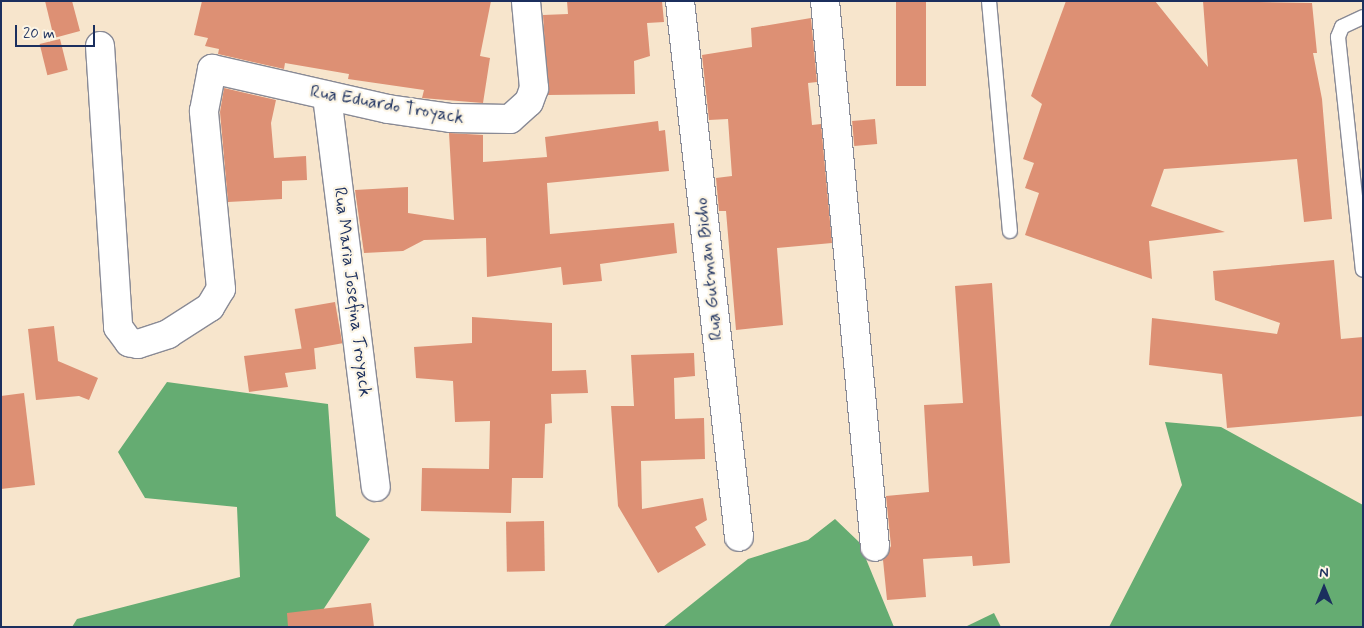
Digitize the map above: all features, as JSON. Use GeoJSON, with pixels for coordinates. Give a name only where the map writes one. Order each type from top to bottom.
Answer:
{"type":"FeatureCollection","features":[{"type":"Feature","properties":{"kind":"street","name":"Rua Eduardo Troyack"},"geometry":{"type":"LineString","coordinates":[[100,46],[118,327],[129,342],[138,344],[168,334],[210,307],[221,289],[204,111],[212,69],[327,96],[451,118],[510,119],[528,102],[534,88],[526,1]]}},
{"type":"Feature","properties":{"kind":"street","name":"Rua Gutman Bicho"},"geometry":{"type":"LineString","coordinates":[[680,1],[739,537]]}},
{"type":"Feature","properties":{"kind":"street"},"geometry":{"type":"LineString","coordinates":[[825,1],[875,546]]}},
{"type":"Feature","properties":{"kind":"street","name":"Rua Maria Josefina Troyack"},"geometry":{"type":"LineString","coordinates":[[327,96],[376,487]]}},
{"type":"Feature","properties":{"kind":"lane"},"geometry":{"type":"LineString","coordinates":[[989,1],[1010,231]]}},
{"type":"Feature","properties":{"kind":"lane"},"geometry":{"type":"LineString","coordinates":[[1363,17],[1342,27],[1338,37],[1363,270]]}},
{"type":"Feature","properties":{"kind":"green space"},"geometry":{"type":"Polygon","coordinates":[[[167,382],[328,404],[336,516],[370,539],[319,616],[306,627],[72,627],[77,619],[240,577],[237,507],[145,498],[118,452],[167,382]]]}},
{"type":"Feature","properties":{"kind":"green space"},"geometry":{"type":"Polygon","coordinates":[[[1165,422],[1221,427],[1363,505],[1363,627],[1109,627],[1182,485],[1165,422]]]}},
{"type":"Feature","properties":{"kind":"green space"},"geometry":{"type":"Polygon","coordinates":[[[835,519],[859,542],[894,627],[663,627],[748,559],[808,540],[835,519]]]}},
{"type":"Feature","properties":{"kind":"green space"},"geometry":{"type":"Polygon","coordinates":[[[994,613],[1001,627],[965,627],[994,613]]]}},
{"type":"Feature","properties":{"kind":"building"},"geometry":{"type":"Polygon","coordinates":[[[45,1],[72,1],[80,31],[54,38],[45,1]]]}},
{"type":"Feature","properties":{"kind":"building"},"geometry":{"type":"Polygon","coordinates":[[[202,1],[491,1],[480,56],[490,58],[483,103],[422,98],[424,90],[348,79],[349,74],[285,63],[284,69],[218,54],[219,49],[205,46],[208,38],[194,35],[202,1]]]}},
{"type":"Feature","properties":{"kind":"building"},"geometry":{"type":"Polygon","coordinates":[[[567,1],[662,1],[664,22],[647,23],[650,56],[634,61],[635,94],[548,95],[543,15],[568,14],[567,1]]]}},
{"type":"Feature","properties":{"kind":"building"},"geometry":{"type":"Polygon","coordinates":[[[896,1],[926,1],[926,86],[896,86],[896,1]]]}},
{"type":"Feature","properties":{"kind":"building"},"geometry":{"type":"Polygon","coordinates":[[[1066,1],[1155,1],[1208,67],[1203,1],[1312,3],[1317,53],[1313,53],[1322,99],[1332,219],[1304,222],[1297,159],[1164,169],[1151,206],[1225,232],[1149,241],[1152,279],[1025,235],[1039,193],[1025,188],[1034,163],[1023,159],[1042,104],[1031,96],[1066,1]]]}},
{"type":"Feature","properties":{"kind":"building"},"geometry":{"type":"Polygon","coordinates":[[[811,18],[817,82],[808,83],[812,125],[821,124],[832,243],[777,248],[783,325],[736,330],[726,211],[719,211],[716,178],[732,176],[728,119],[709,120],[702,55],[752,47],[751,28],[811,18]]]}},
{"type":"Feature","properties":{"kind":"building"},"geometry":{"type":"Polygon","coordinates":[[[60,39],[68,70],[47,75],[40,44],[60,39]]]}},
{"type":"Feature","properties":{"kind":"building"},"geometry":{"type":"Polygon","coordinates":[[[224,88],[276,100],[271,123],[274,158],[306,156],[307,180],[282,181],[282,199],[228,202],[220,112],[224,88]]]}},
{"type":"Feature","properties":{"kind":"building"},"geometry":{"type":"Polygon","coordinates":[[[875,119],[877,144],[854,146],[852,121],[875,119]]]}},
{"type":"Feature","properties":{"kind":"building"},"geometry":{"type":"Polygon","coordinates":[[[658,121],[659,131],[665,130],[669,171],[547,183],[550,234],[674,223],[677,253],[600,264],[602,281],[563,285],[561,267],[487,277],[486,238],[424,240],[403,251],[364,253],[355,190],[408,187],[408,213],[454,220],[449,133],[483,135],[483,162],[547,157],[545,137],[658,121]]]}},
{"type":"Feature","properties":{"kind":"building"},"geometry":{"type":"Polygon","coordinates":[[[1334,260],[1341,339],[1363,337],[1363,416],[1227,428],[1222,374],[1149,365],[1152,318],[1277,334],[1280,323],[1215,300],[1213,271],[1334,260]]]}},
{"type":"Feature","properties":{"kind":"building"},"geometry":{"type":"Polygon","coordinates":[[[992,283],[1010,563],[973,566],[972,556],[923,559],[926,597],[887,600],[883,560],[891,546],[886,496],[929,492],[924,405],[963,403],[955,286],[992,283]]]}},
{"type":"Feature","properties":{"kind":"building"},"geometry":{"type":"Polygon","coordinates":[[[335,302],[342,343],[302,350],[295,309],[335,302]]]}},
{"type":"Feature","properties":{"kind":"building"},"geometry":{"type":"Polygon","coordinates":[[[472,317],[552,323],[552,371],[586,370],[588,393],[551,394],[552,423],[545,424],[543,478],[512,478],[511,513],[421,511],[422,468],[489,469],[490,421],[455,422],[453,381],[416,378],[414,347],[472,343],[472,317]]]}},
{"type":"Feature","properties":{"kind":"building"},"geometry":{"type":"Polygon","coordinates":[[[54,326],[58,361],[98,378],[89,400],[79,396],[36,400],[28,329],[54,326]]]}},
{"type":"Feature","properties":{"kind":"building"},"geometry":{"type":"Polygon","coordinates":[[[314,347],[316,369],[285,373],[288,387],[249,392],[244,356],[314,347]]]}},
{"type":"Feature","properties":{"kind":"building"},"geometry":{"type":"Polygon","coordinates":[[[694,353],[695,376],[674,378],[675,419],[704,418],[705,459],[641,461],[642,509],[703,498],[707,520],[695,527],[706,545],[658,573],[618,506],[611,406],[634,406],[631,355],[694,353]]]}},
{"type":"Feature","properties":{"kind":"building"},"geometry":{"type":"Polygon","coordinates":[[[24,393],[35,485],[1,489],[1,396],[24,393]]]}},
{"type":"Feature","properties":{"kind":"building"},"geometry":{"type":"Polygon","coordinates":[[[544,521],[545,571],[507,572],[506,522],[544,521]]]}},
{"type":"Feature","properties":{"kind":"building"},"geometry":{"type":"Polygon","coordinates":[[[371,603],[374,627],[288,627],[287,613],[371,603]]]}}]}
